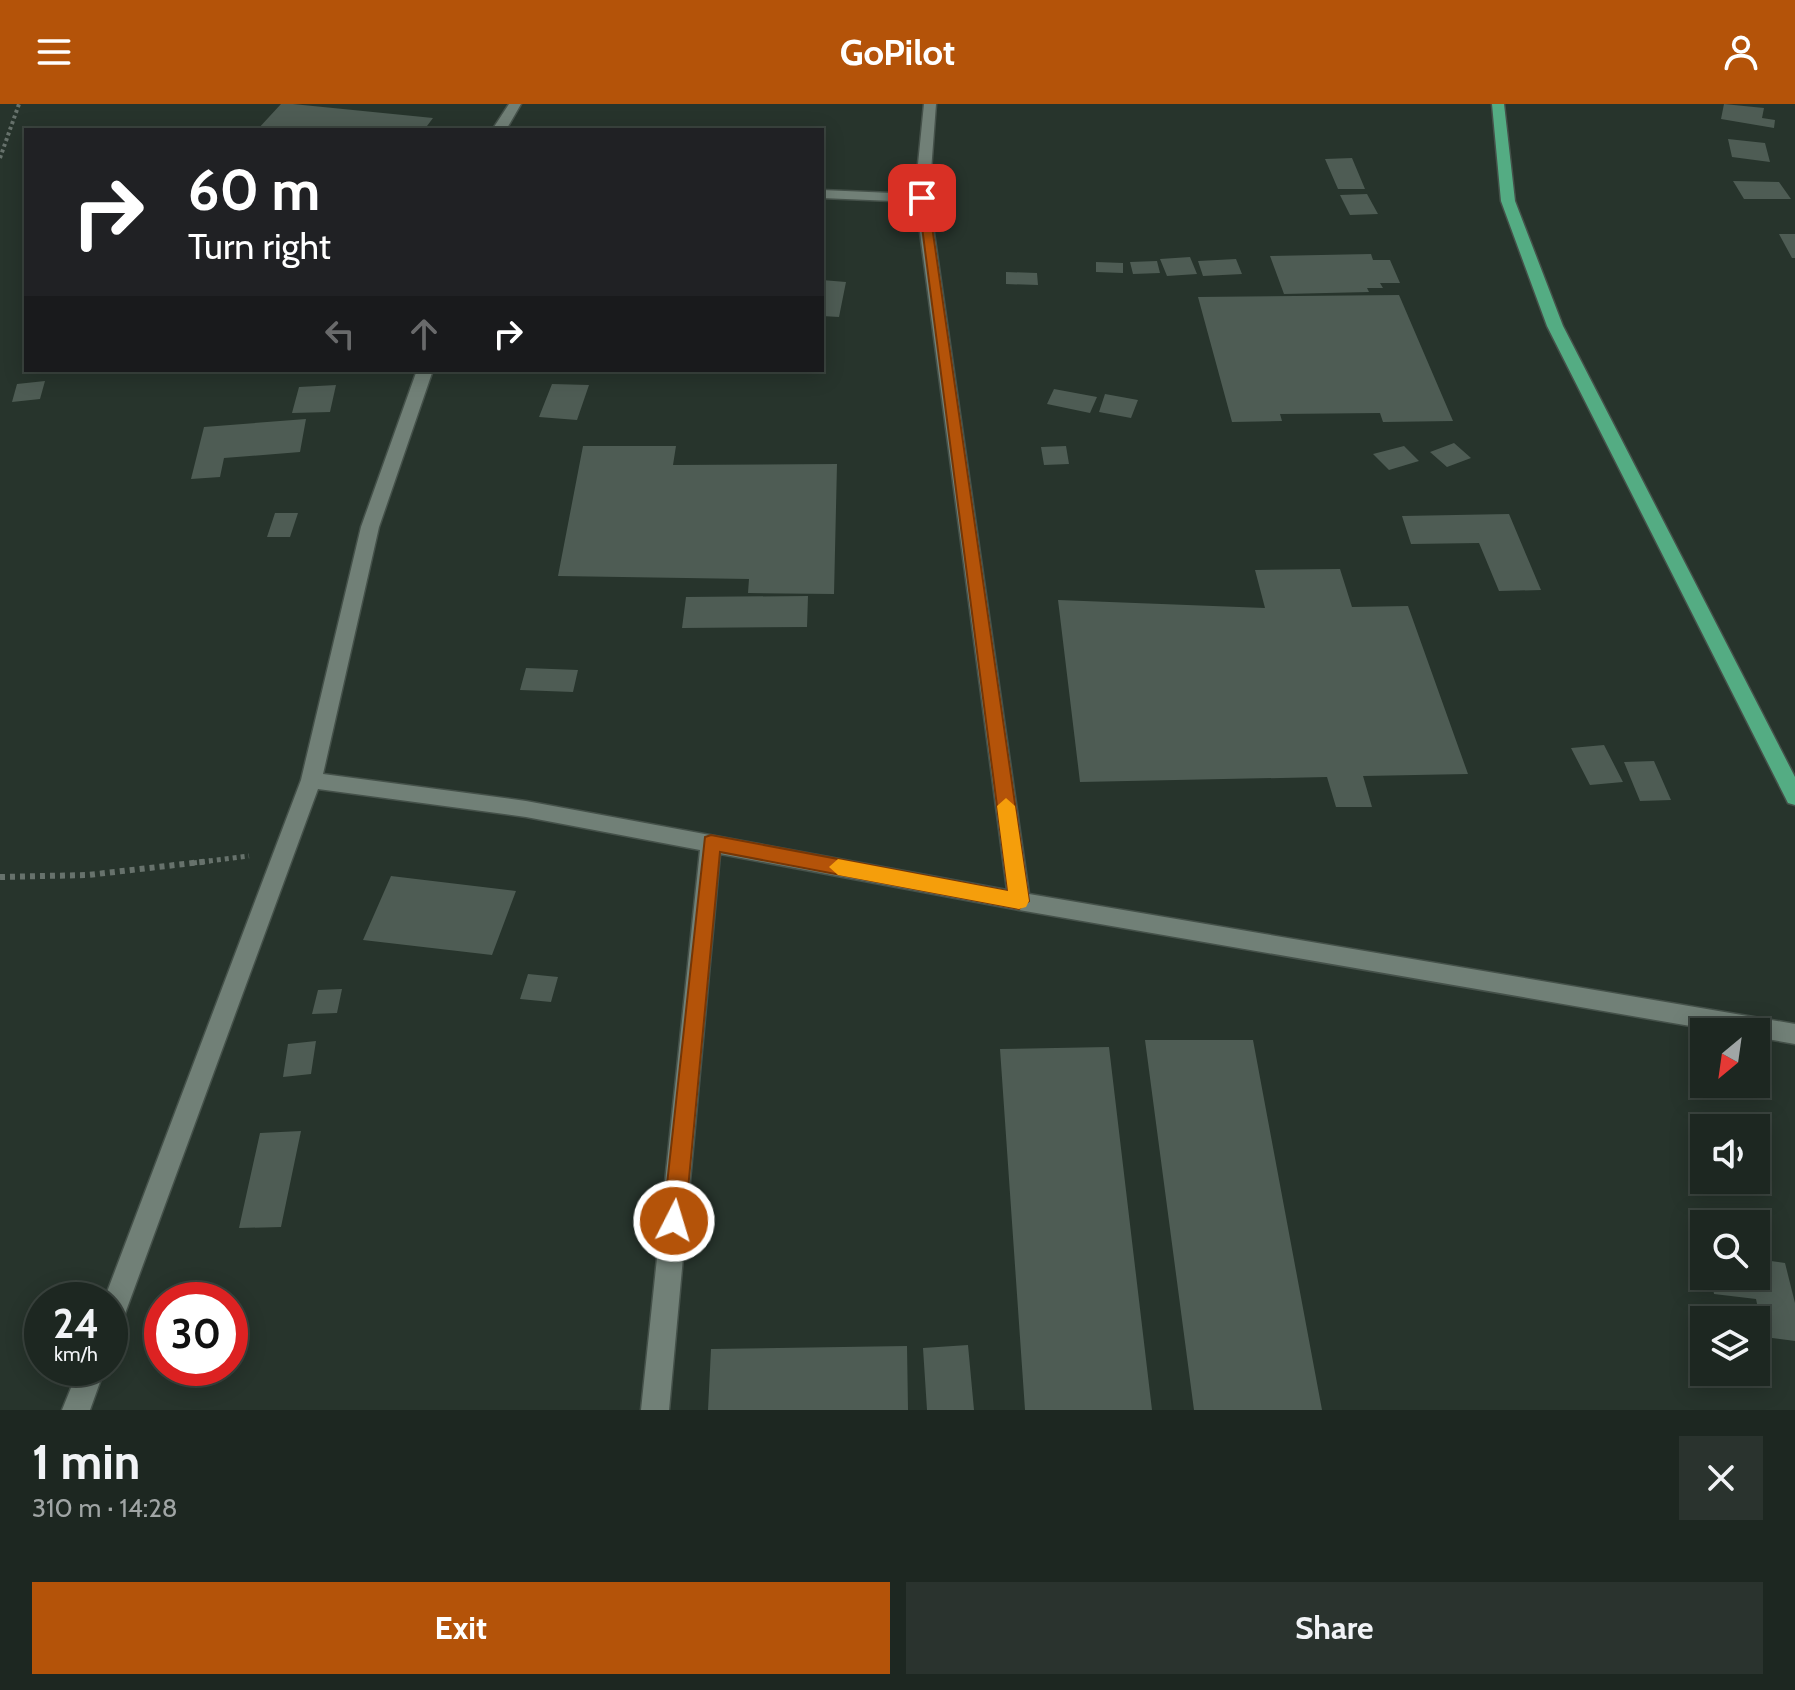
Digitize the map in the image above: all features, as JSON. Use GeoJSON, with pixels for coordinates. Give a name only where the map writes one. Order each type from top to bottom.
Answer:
{"type":"FeatureCollection","features":[{"type":"Feature","properties":{"kind":"main road"},"geometry":{"type":"LineString","coordinates":[[1498,104],[1508,201],[1555,326],[1795,797]]}},
{"type":"Feature","properties":{"kind":"street"},"geometry":{"type":"LineString","coordinates":[[501,126],[515,104]]}},
{"type":"Feature","properties":{"kind":"street"},"geometry":{"type":"LineString","coordinates":[[930,104],[922,198],[1019,901]]}},
{"type":"Feature","properties":{"kind":"street"},"geometry":{"type":"LineString","coordinates":[[824,194],[922,198]]}},
{"type":"Feature","properties":{"kind":"street"},"geometry":{"type":"LineString","coordinates":[[124,1282],[311,780],[370,527],[424,372]]}},
{"type":"Feature","properties":{"kind":"street"},"geometry":{"type":"LineString","coordinates":[[311,780],[526,809],[1019,901],[1795,1034]]}},
{"type":"Feature","properties":{"kind":"street"},"geometry":{"type":"LineString","coordinates":[[655,1410],[711,843]]}},
{"type":"Feature","properties":{"kind":"street"},"geometry":{"type":"LineString","coordinates":[[76,1410],[85,1386]]}},
{"type":"Feature","properties":{"kind":"path"},"geometry":{"type":"LineString","coordinates":[[0,158],[19,104]]}},
{"type":"Feature","properties":{"kind":"path"},"geometry":{"type":"LineString","coordinates":[[0,877],[88,875],[282,852]]}},
{"type":"Feature","properties":{"kind":"building"},"geometry":{"type":"Polygon","coordinates":[[[281,104],[433,118],[426,128],[259,128],[281,104]]]}},
{"type":"Feature","properties":{"kind":"building"},"geometry":{"type":"Polygon","coordinates":[[[1724,104],[1764,108],[1762,118],[1775,120],[1774,128],[1721,119],[1724,104]]]}},
{"type":"Feature","properties":{"kind":"building"},"geometry":{"type":"Polygon","coordinates":[[[1728,139],[1765,143],[1770,162],[1732,157],[1728,139]]]}},
{"type":"Feature","properties":{"kind":"building"},"geometry":{"type":"Polygon","coordinates":[[[1352,158],[1365,189],[1338,189],[1325,159],[1352,158]]]}},
{"type":"Feature","properties":{"kind":"building"},"geometry":{"type":"Polygon","coordinates":[[[1733,181],[1779,182],[1791,199],[1744,199],[1733,181]]]}},
{"type":"Feature","properties":{"kind":"building"},"geometry":{"type":"Polygon","coordinates":[[[1367,194],[1378,214],[1350,215],[1340,195],[1367,194]]]}},
{"type":"Feature","properties":{"kind":"building"},"geometry":{"type":"Polygon","coordinates":[[[1779,234],[1795,234],[1795,258],[1792,258],[1779,234]]]}},
{"type":"Feature","properties":{"kind":"building"},"geometry":{"type":"Polygon","coordinates":[[[1371,254],[1373,260],[1390,260],[1400,283],[1380,283],[1383,288],[1367,288],[1369,292],[1284,294],[1270,256],[1371,254]]]}},
{"type":"Feature","properties":{"kind":"building"},"geometry":{"type":"Polygon","coordinates":[[[1190,257],[1197,274],[1167,276],[1160,259],[1190,257]]]}},
{"type":"Feature","properties":{"kind":"building"},"geometry":{"type":"Polygon","coordinates":[[[1236,259],[1242,274],[1203,276],[1198,261],[1236,259]]]}},
{"type":"Feature","properties":{"kind":"building"},"geometry":{"type":"Polygon","coordinates":[[[1157,261],[1160,273],[1133,274],[1130,262],[1157,261]]]}},
{"type":"Feature","properties":{"kind":"building"},"geometry":{"type":"Polygon","coordinates":[[[1096,262],[1123,263],[1123,273],[1096,272],[1096,262]]]}},
{"type":"Feature","properties":{"kind":"building"},"geometry":{"type":"Polygon","coordinates":[[[1006,272],[1037,273],[1038,285],[1006,284],[1006,272]]]}},
{"type":"Feature","properties":{"kind":"building"},"geometry":{"type":"Polygon","coordinates":[[[824,280],[846,282],[839,317],[824,316],[824,280]]]}},
{"type":"Feature","properties":{"kind":"building"},"geometry":{"type":"Polygon","coordinates":[[[1399,295],[1453,421],[1383,422],[1380,413],[1280,414],[1282,421],[1232,422],[1198,297],[1399,295]]]}},
{"type":"Feature","properties":{"kind":"building"},"geometry":{"type":"Polygon","coordinates":[[[45,381],[40,399],[12,402],[17,384],[45,381]]]}},
{"type":"Feature","properties":{"kind":"building"},"geometry":{"type":"Polygon","coordinates":[[[552,384],[589,385],[577,420],[539,417],[552,384]]]}},
{"type":"Feature","properties":{"kind":"building"},"geometry":{"type":"Polygon","coordinates":[[[336,385],[330,412],[292,413],[299,387],[336,385]]]}},
{"type":"Feature","properties":{"kind":"building"},"geometry":{"type":"Polygon","coordinates":[[[1054,389],[1097,397],[1090,413],[1047,404],[1054,389]]]}},
{"type":"Feature","properties":{"kind":"building"},"geometry":{"type":"Polygon","coordinates":[[[1105,394],[1138,400],[1131,418],[1099,412],[1105,394]]]}},
{"type":"Feature","properties":{"kind":"building"},"geometry":{"type":"Polygon","coordinates":[[[306,419],[300,452],[224,458],[220,477],[191,479],[204,427],[306,419]]]}},
{"type":"Feature","properties":{"kind":"building"},"geometry":{"type":"Polygon","coordinates":[[[1454,443],[1471,458],[1447,467],[1430,452],[1454,443]]]}},
{"type":"Feature","properties":{"kind":"building"},"geometry":{"type":"Polygon","coordinates":[[[583,446],[676,446],[673,465],[837,464],[834,594],[748,593],[749,579],[558,576],[583,446]]]}},
{"type":"Feature","properties":{"kind":"building"},"geometry":{"type":"Polygon","coordinates":[[[1066,446],[1069,464],[1044,465],[1041,447],[1066,446]]]}},
{"type":"Feature","properties":{"kind":"building"},"geometry":{"type":"Polygon","coordinates":[[[1404,446],[1419,461],[1389,470],[1373,454],[1404,446]]]}},
{"type":"Feature","properties":{"kind":"building"},"geometry":{"type":"Polygon","coordinates":[[[275,513],[298,513],[290,537],[267,537],[275,513]]]}},
{"type":"Feature","properties":{"kind":"building"},"geometry":{"type":"Polygon","coordinates":[[[1509,514],[1541,590],[1499,591],[1479,543],[1411,544],[1402,516],[1509,514]]]}},
{"type":"Feature","properties":{"kind":"building"},"geometry":{"type":"Polygon","coordinates":[[[1340,569],[1352,607],[1408,606],[1468,774],[1363,776],[1372,807],[1336,807],[1327,777],[1080,782],[1058,600],[1265,608],[1255,570],[1340,569]]]}},
{"type":"Feature","properties":{"kind":"building"},"geometry":{"type":"Polygon","coordinates":[[[808,596],[807,627],[682,628],[686,597],[808,596]]]}},
{"type":"Feature","properties":{"kind":"building"},"geometry":{"type":"Polygon","coordinates":[[[526,668],[578,670],[573,692],[520,690],[526,668]]]}},
{"type":"Feature","properties":{"kind":"building"},"geometry":{"type":"Polygon","coordinates":[[[1604,745],[1623,782],[1590,785],[1571,748],[1604,745]]]}},
{"type":"Feature","properties":{"kind":"building"},"geometry":{"type":"Polygon","coordinates":[[[1654,761],[1671,800],[1640,801],[1624,762],[1654,761]]]}},
{"type":"Feature","properties":{"kind":"building"},"geometry":{"type":"Polygon","coordinates":[[[391,876],[516,891],[492,955],[363,940],[391,876]]]}},
{"type":"Feature","properties":{"kind":"building"},"geometry":{"type":"Polygon","coordinates":[[[528,974],[558,977],[551,1002],[520,999],[528,974]]]}},
{"type":"Feature","properties":{"kind":"building"},"geometry":{"type":"Polygon","coordinates":[[[342,989],[337,1013],[312,1014],[318,990],[342,989]]]}},
{"type":"Feature","properties":{"kind":"building"},"geometry":{"type":"Polygon","coordinates":[[[1145,1040],[1253,1040],[1322,1410],[1194,1410],[1145,1040]]]}},
{"type":"Feature","properties":{"kind":"building"},"geometry":{"type":"Polygon","coordinates":[[[316,1041],[311,1074],[283,1077],[288,1044],[316,1041]]]}},
{"type":"Feature","properties":{"kind":"building"},"geometry":{"type":"Polygon","coordinates":[[[1109,1047],[1152,1410],[1025,1410],[1000,1049],[1109,1047]]]}},
{"type":"Feature","properties":{"kind":"building"},"geometry":{"type":"Polygon","coordinates":[[[301,1131],[281,1227],[239,1228],[260,1133],[301,1131]]]}},
{"type":"Feature","properties":{"kind":"building"},"geometry":{"type":"Polygon","coordinates":[[[1770,1261],[1785,1263],[1795,1303],[1795,1341],[1770,1338],[1770,1306],[1757,1306],[1756,1299],[1714,1294],[1713,1290],[1770,1290],[1770,1261]]]}},
{"type":"Feature","properties":{"kind":"building"},"geometry":{"type":"Polygon","coordinates":[[[968,1345],[974,1410],[927,1410],[923,1348],[968,1345]]]}},
{"type":"Feature","properties":{"kind":"building"},"geometry":{"type":"Polygon","coordinates":[[[907,1346],[908,1410],[708,1410],[711,1349],[907,1346]]]}},
{"type":"Feature","properties":{"kind":"slow traffic"},"geometry":{"type":"LineString","coordinates":[[838,867],[1019,901],[1006,806]]}},
{"type":"Feature","properties":{"kind":"route"},"geometry":{"type":"LineString","coordinates":[[674,1221],[711,843],[1019,901],[922,198]]}}]}
